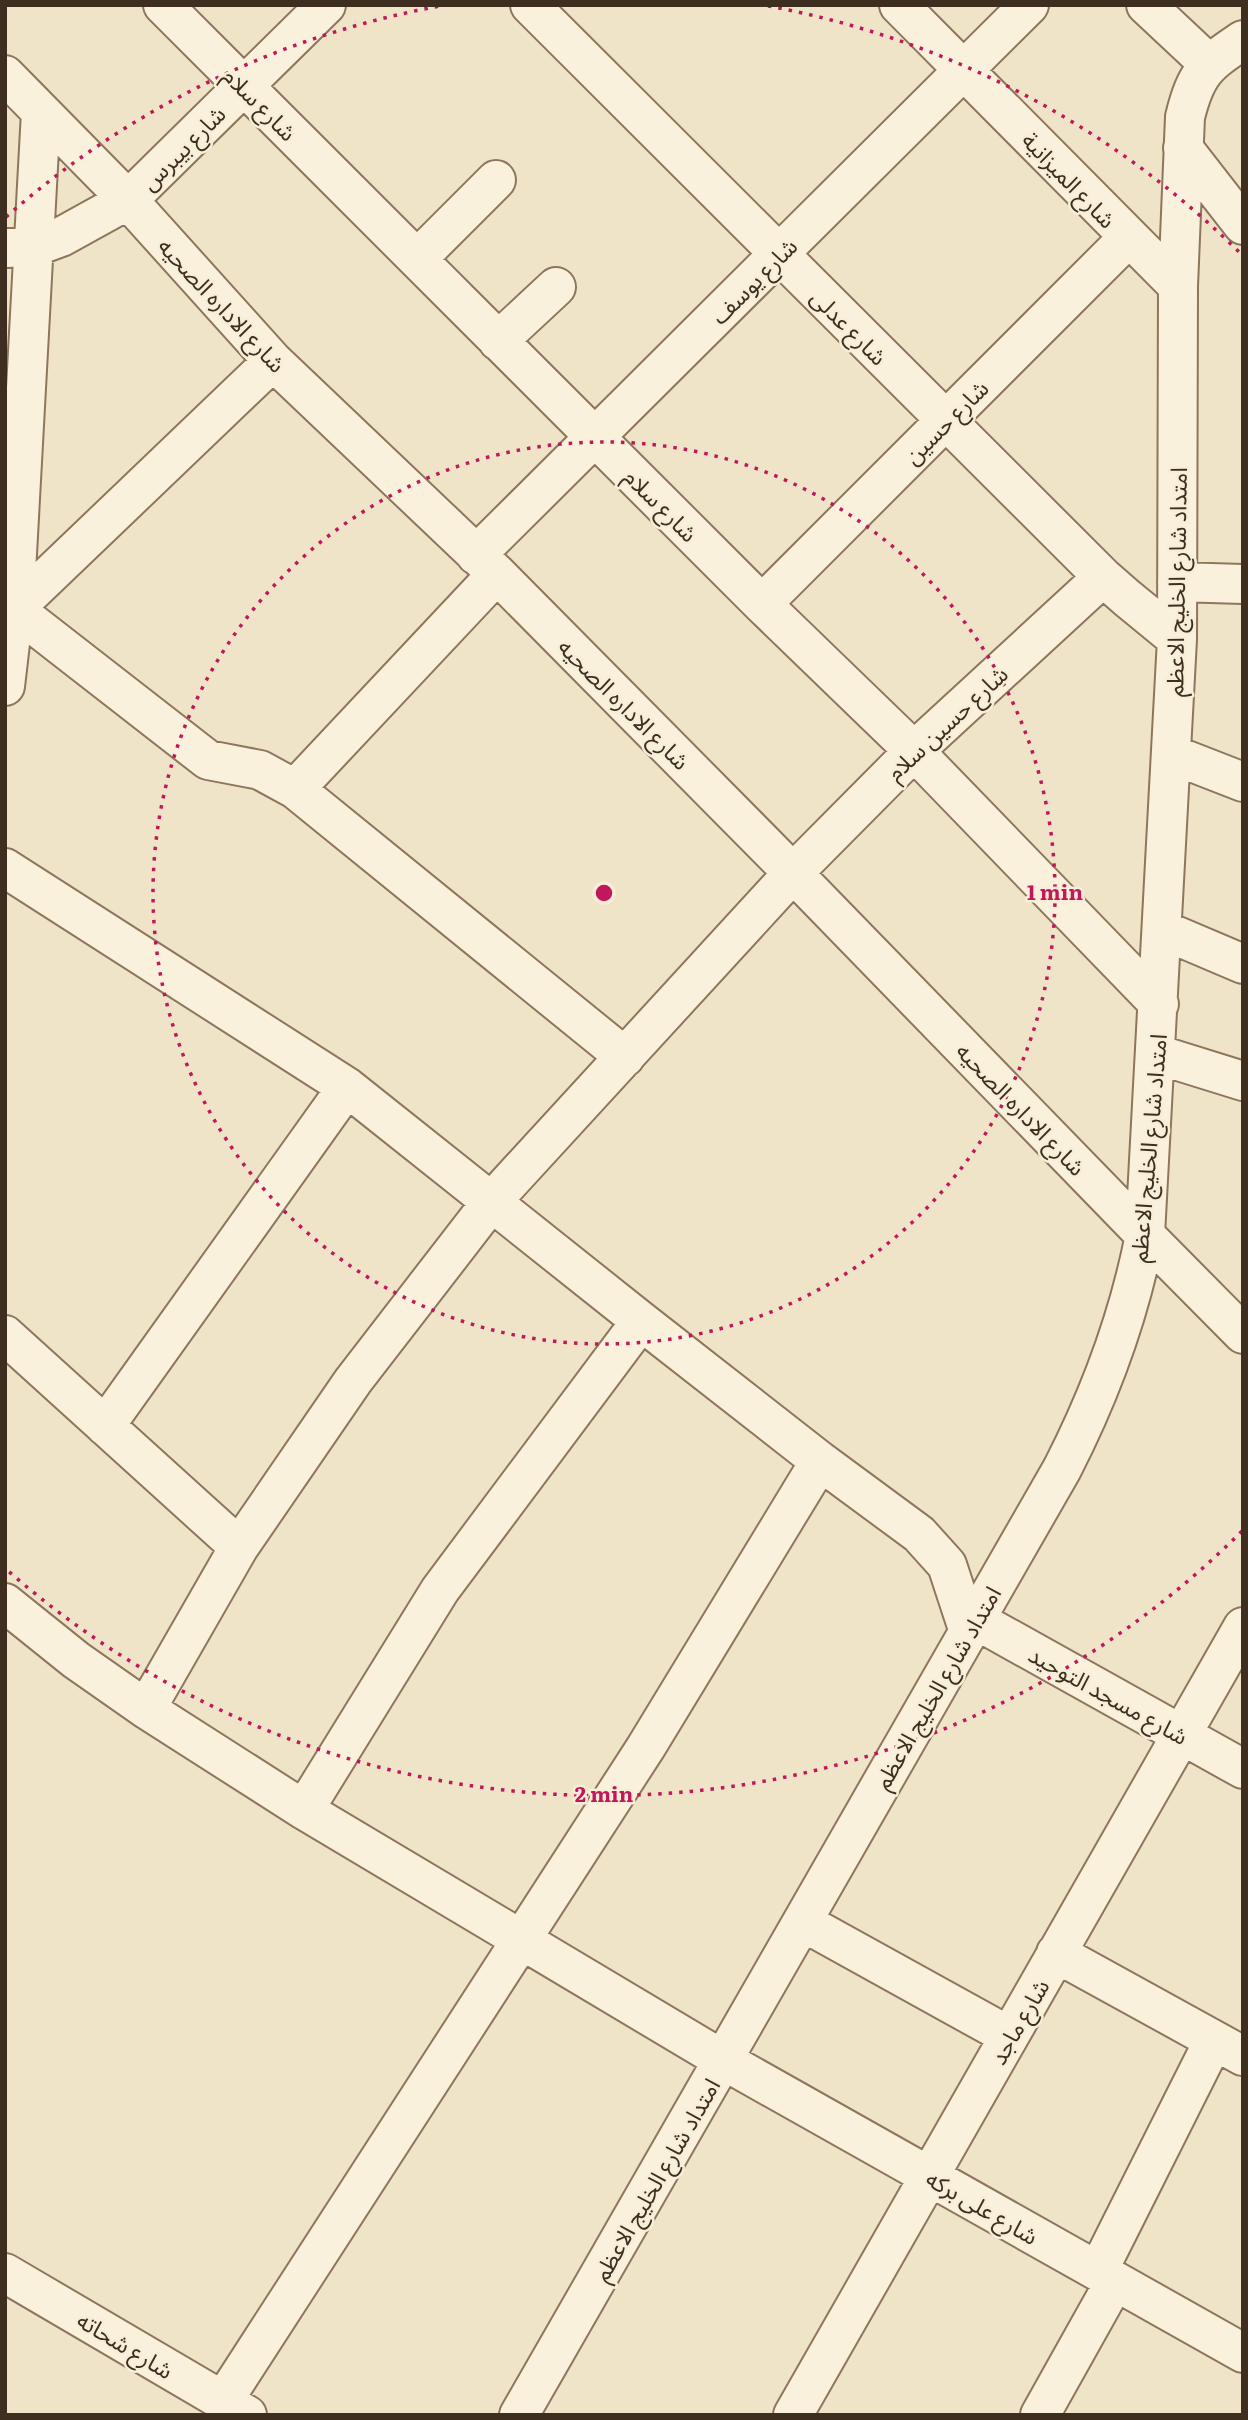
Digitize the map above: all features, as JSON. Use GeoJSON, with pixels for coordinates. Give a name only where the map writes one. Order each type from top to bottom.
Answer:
{"type":"FeatureCollection","features":[{"type":"Feature","properties":{"kind":"street","name":"شارع سلام"},"geometry":{"type":"LineString","coordinates":[[163,5],[762,604],[914,751],[1159,1004]]}},
{"type":"Feature","properties":{"kind":"street","name":"شارع بيبرس"},"geometry":{"type":"LineString","coordinates":[[20,248],[61,237],[128,200],[326,5]]}},
{"type":"Feature","properties":{"kind":"street","name":"شارع عدلى"},"geometry":{"type":"LineString","coordinates":[[530,5],[1103,576],[1177,639]]}},
{"type":"Feature","properties":{"kind":"street","name":"شارع الميزانية"},"geometry":{"type":"LineString","coordinates":[[899,5],[1178,286]]}},
{"type":"Feature","properties":{"kind":"street","name":"شارع يوسف"},"geometry":{"type":"LineString","coordinates":[[295,789],[595,437],[1029,5]]}},
{"type":"Feature","properties":{"kind":"street"},"geometry":{"type":"LineString","coordinates":[[1146,5],[1209,64]]}},
{"type":"Feature","properties":{"kind":"street","name":"امتداد شارع الخليج الاعظم"},"geometry":{"type":"LineString","coordinates":[[519,2415],[803,1922],[1081,1431],[1126,1313],[1144,1235],[1163,930],[1177,639],[1178,286],[1185,117],[1190,98],[1209,64],[1243,40]]}},
{"type":"Feature","properties":{"kind":"street","name":"شارع الاداره الصحيه"},"geometry":{"type":"LineString","coordinates":[[5,75],[128,200],[274,361],[486,564],[793,873],[1243,1334]]}},
{"type":"Feature","properties":{"kind":"street"},"geometry":{"type":"LineString","coordinates":[[5,686],[14,609],[20,248],[41,112]]}},
{"type":"Feature","properties":{"kind":"street"},"geometry":{"type":"LineString","coordinates":[[1184,148],[1239,212]]}},
{"type":"Feature","properties":{"kind":"street"},"geometry":{"type":"LineString","coordinates":[[417,259],[496,180]]}},
{"type":"Feature","properties":{"kind":"street","name":"شارع حسين"},"geometry":{"type":"LineString","coordinates":[[762,604],[1128,238]]}},
{"type":"Feature","properties":{"kind":"street"},"geometry":{"type":"LineString","coordinates":[[499,341],[556,287]]}},
{"type":"Feature","properties":{"kind":"street"},"geometry":{"type":"LineString","coordinates":[[14,609],[274,361]]}},
{"type":"Feature","properties":{"kind":"street","name":"شارع حسين سلام"},"geometry":{"type":"LineString","coordinates":[[146,1709],[239,1547],[353,1381],[492,1201],[793,873],[914,751],[1103,576]]}},
{"type":"Feature","properties":{"kind":"street"},"geometry":{"type":"LineString","coordinates":[[1177,582],[1243,584]]}},
{"type":"Feature","properties":{"kind":"street"},"geometry":{"type":"LineString","coordinates":[[14,609],[208,760],[260,769],[295,789],[625,1057]]}},
{"type":"Feature","properties":{"kind":"street"},"geometry":{"type":"LineString","coordinates":[[1171,754],[1243,782]]}},
{"type":"Feature","properties":{"kind":"street"},"geometry":{"type":"LineString","coordinates":[[5,868],[347,1087],[820,1461],[919,1534],[947,1565],[972,1624]]}},
{"type":"Feature","properties":{"kind":"street"},"geometry":{"type":"LineString","coordinates":[[1163,930],[1243,964]]}},
{"type":"Feature","properties":{"kind":"street"},"geometry":{"type":"LineString","coordinates":[[1156,1054],[1243,1082]]}},
{"type":"Feature","properties":{"kind":"street"},"geometry":{"type":"LineString","coordinates":[[105,1426],[347,1087]]}},
{"type":"Feature","properties":{"kind":"street"},"geometry":{"type":"LineString","coordinates":[[304,1810],[440,1590],[641,1321]]}},
{"type":"Feature","properties":{"kind":"street"},"geometry":{"type":"LineString","coordinates":[[5,1335],[239,1547]]}},
{"type":"Feature","properties":{"kind":"street"},"geometry":{"type":"LineString","coordinates":[[235,2408],[521,1941],[646,1748],[820,1461]]}},
{"type":"Feature","properties":{"kind":"street","name":"شارع على بركه"},"geometry":{"type":"LineString","coordinates":[[5,1604],[76,1660],[146,1709],[304,1810],[723,2060],[1243,2353]]}},
{"type":"Feature","properties":{"kind":"street","name":"شارع مسجد التوحيد"},"geometry":{"type":"LineString","coordinates":[[972,1624],[1243,1769]]}},
{"type":"Feature","properties":{"kind":"street","name":"شارع ماجد"},"geometry":{"type":"LineString","coordinates":[[793,2415],[1243,1627]]}},
{"type":"Feature","properties":{"kind":"street"},"geometry":{"type":"LineString","coordinates":[[803,1922],[1009,2036]]}},
{"type":"Feature","properties":{"kind":"street"},"geometry":{"type":"LineString","coordinates":[[1040,2415],[1106,2276],[1228,2048],[1056,1953]]}},
{"type":"Feature","properties":{"kind":"street","name":"شارع شحاته"},"geometry":{"type":"LineString","coordinates":[[5,2273],[235,2408]]}}]}
